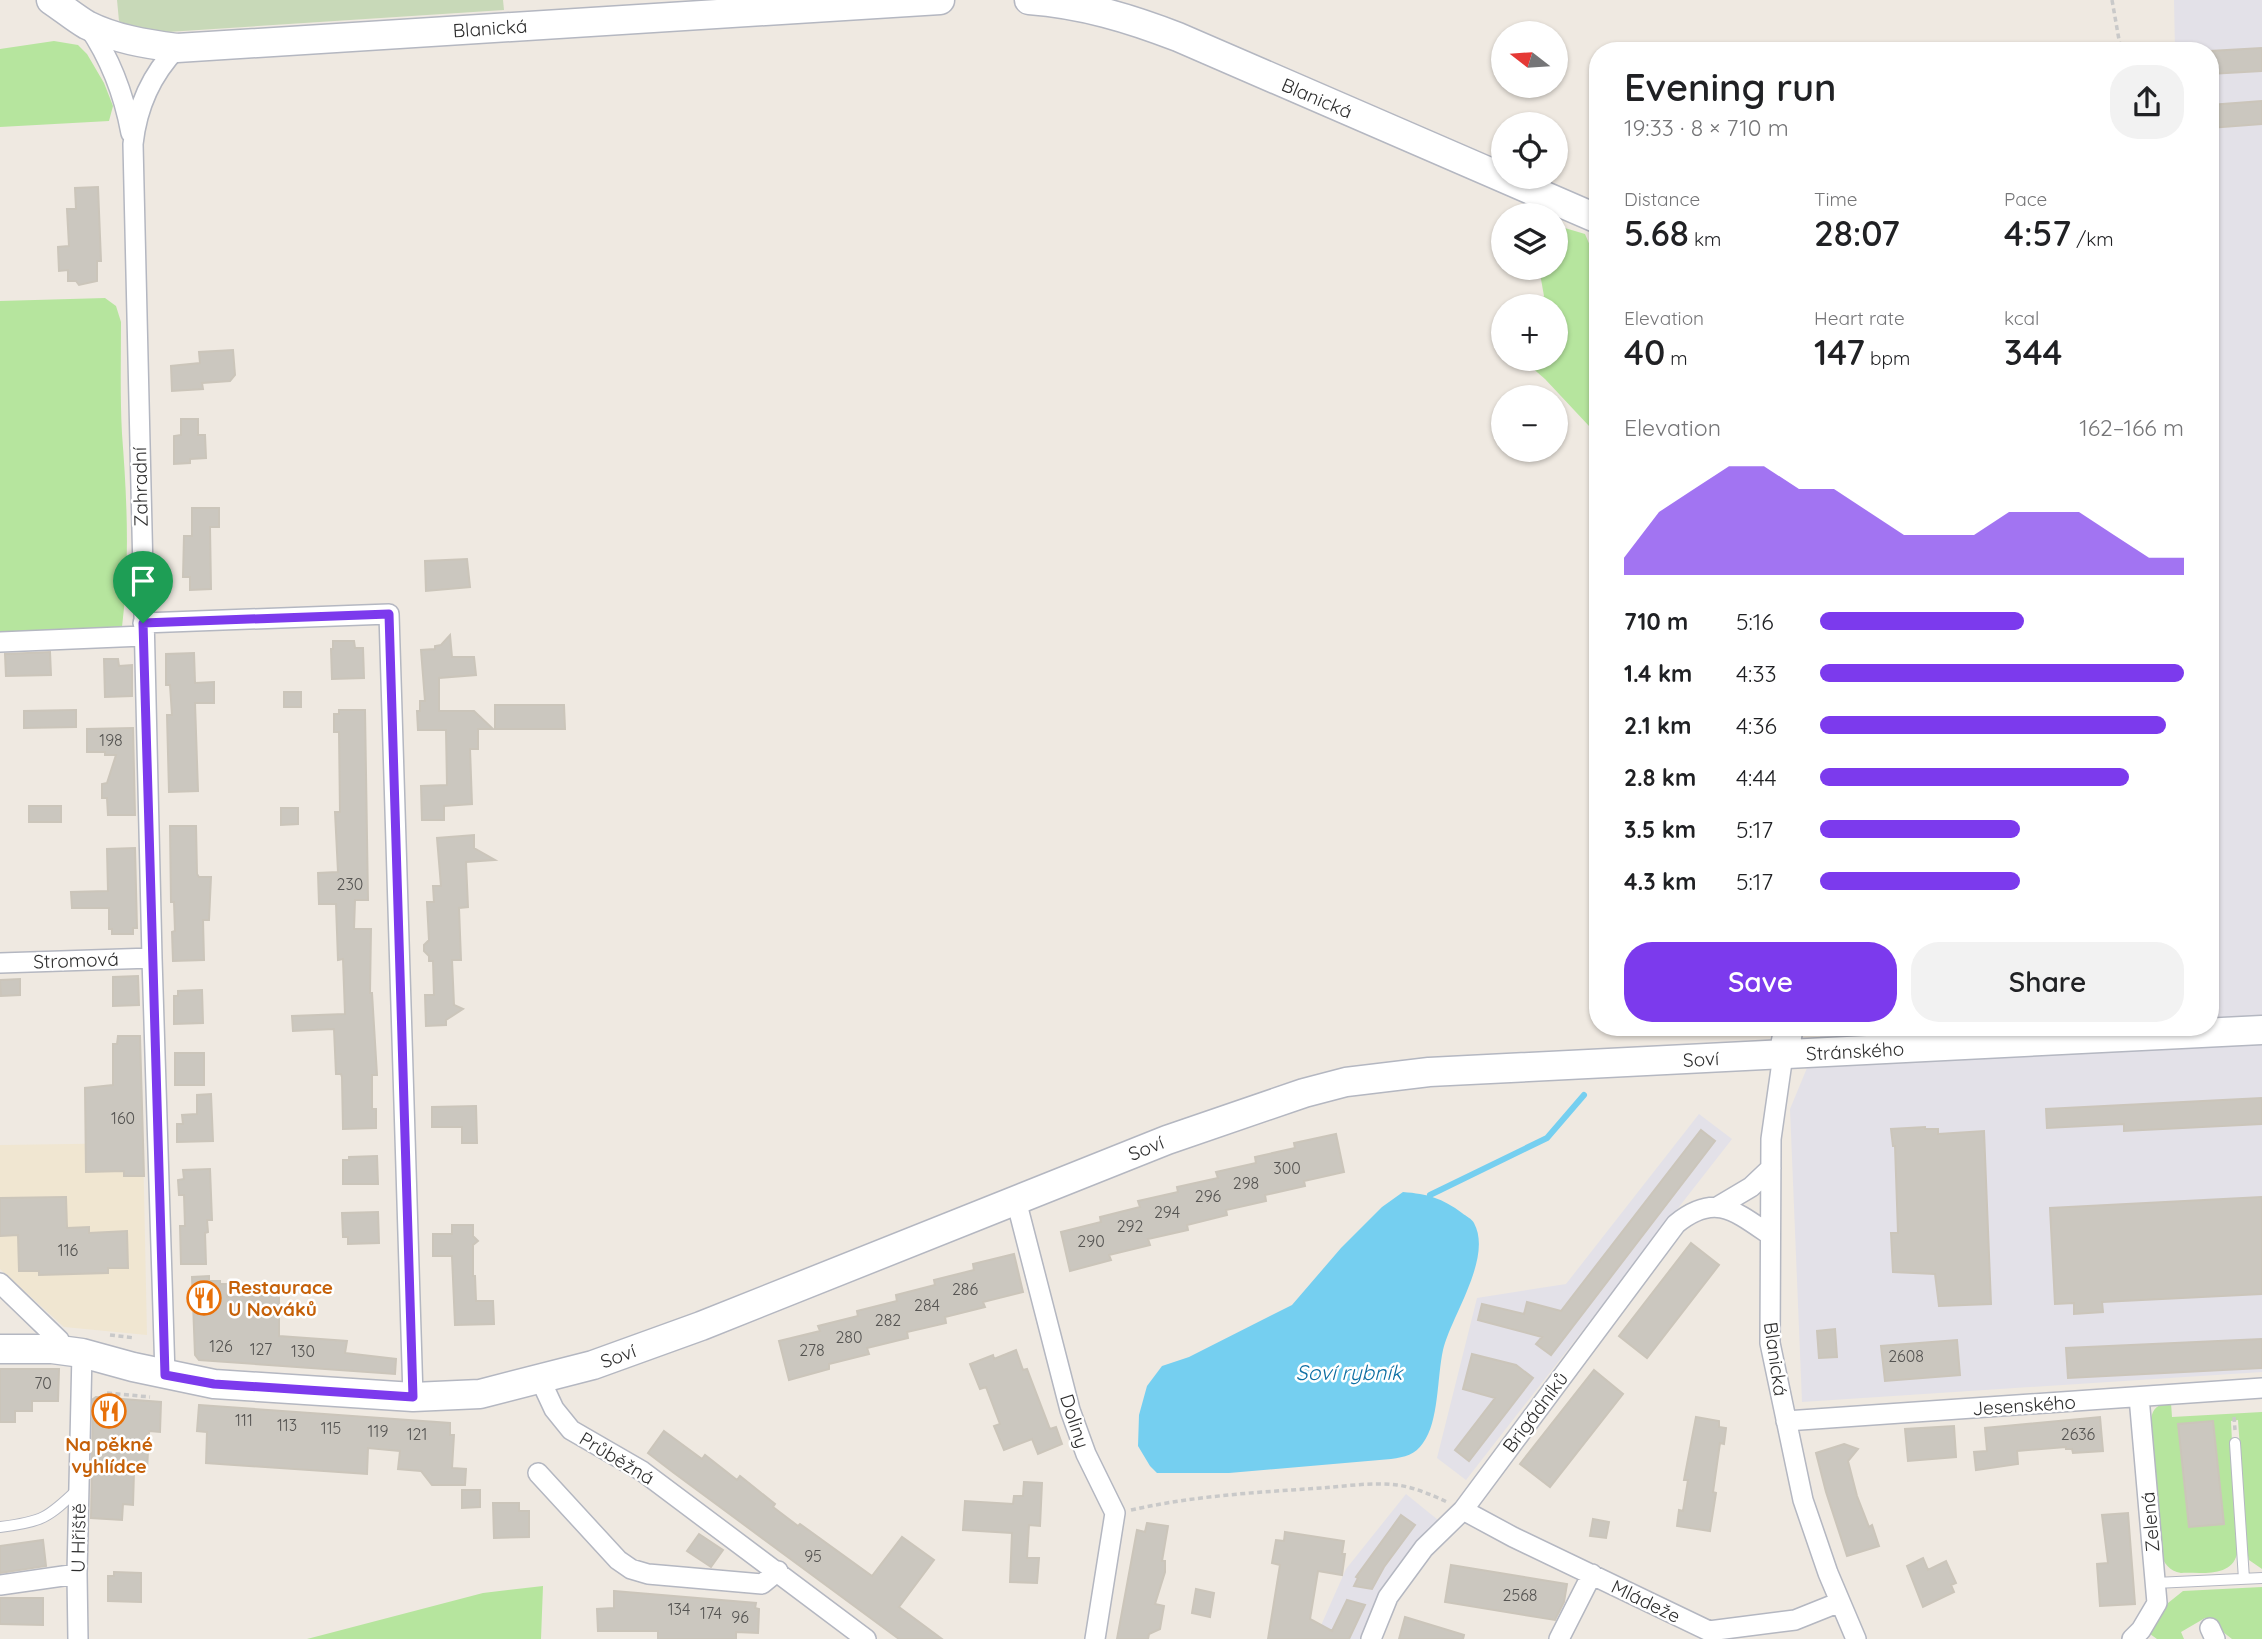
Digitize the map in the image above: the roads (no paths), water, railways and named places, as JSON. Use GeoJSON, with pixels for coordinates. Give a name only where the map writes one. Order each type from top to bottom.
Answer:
{"type":"FeatureCollection","features":[{"type":"Feature","properties":{"kind":"main road","name":"Blanická"},"geometry":{"type":"LineString","coordinates":[[51,0],[87,24],[117,37],[177,48],[940,0]]}},
{"type":"Feature","properties":{"kind":"main road","name":"Blanická"},"geometry":{"type":"LineString","coordinates":[[1029,0],[1055,2],[1126,17],[1589,215]]}},
{"type":"Feature","properties":{"kind":"main road","name":"Stránského"},"geometry":{"type":"LineString","coordinates":[[2219,1032],[2262,1030]]}},
{"type":"Feature","properties":{"kind":"main road","name":"Blanická"},"geometry":{"type":"LineString","coordinates":[[1783,1055],[1787,1036]]}},
{"type":"Feature","properties":{"kind":"main road","name":"Stránského"},"geometry":{"type":"LineString","coordinates":[[1783,1055],[2147,1036]]}},
{"type":"Feature","properties":{"kind":"main road","name":"Soví"},"geometry":{"type":"LineString","coordinates":[[540,1379],[593,1365],[701,1326],[1167,1140],[1304,1093],[1346,1082],[1429,1072],[1783,1055]]}},
{"type":"Feature","properties":{"kind":"main road"},"geometry":{"type":"LineString","coordinates":[[0,1349],[73,1352],[158,1386],[214,1384],[413,1397],[480,1394],[540,1379]]}},
{"type":"Feature","properties":{"kind":"street","name":"Zahradní"},"geometry":{"type":"LineString","coordinates":[[87,24],[116,80],[134,144]]}},
{"type":"Feature","properties":{"kind":"street","name":"Zahradní"},"geometry":{"type":"LineString","coordinates":[[158,1386],[152,958],[134,144],[135,123],[151,82],[177,48]]}},
{"type":"Feature","properties":{"kind":"street"},"geometry":{"type":"LineString","coordinates":[[0,642],[143,629],[389,614],[413,1397]]}},
{"type":"Feature","properties":{"kind":"street","name":"Stromová"},"geometry":{"type":"LineString","coordinates":[[0,963],[152,958]]}},
{"type":"Feature","properties":{"kind":"street","name":"Blanická"},"geometry":{"type":"LineString","coordinates":[[1783,1055],[1771,1139],[1770,1343],[1803,1500],[1856,1639]]}},
{"type":"Feature","properties":{"kind":"street","name":"Brigádníků"},"geometry":{"type":"LineString","coordinates":[[1371,1639],[1388,1597],[1424,1548],[1463,1510],[1671,1230],[1695,1210],[1719,1206],[1751,1186],[1771,1168]]}},
{"type":"Feature","properties":{"kind":"street","name":"Doliny"},"geometry":{"type":"LineString","coordinates":[[1016,1200],[1070,1410],[1086,1454],[1115,1513],[1095,1639]]}},
{"type":"Feature","properties":{"kind":"street"},"geometry":{"type":"LineString","coordinates":[[1719,1206],[1747,1219],[1770,1235]]}},
{"type":"Feature","properties":{"kind":"street"},"geometry":{"type":"LineString","coordinates":[[0,1283],[73,1352]]}},
{"type":"Feature","properties":{"kind":"street","name":"U Hřiště"},"geometry":{"type":"LineString","coordinates":[[73,1352],[79,1489],[78,1639]]}},
{"type":"Feature","properties":{"kind":"street","name":"Průběžná"},"geometry":{"type":"LineString","coordinates":[[540,1379],[554,1409],[571,1430],[642,1471],[866,1639]]}},
{"type":"Feature","properties":{"kind":"street","name":"Jesenského"},"geometry":{"type":"LineString","coordinates":[[1786,1421],[2262,1388]]}},
{"type":"Feature","properties":{"kind":"street","name":"Zelená"},"geometry":{"type":"LineString","coordinates":[[2132,1639],[2141,1630],[2157,1602],[2139,1397]]}},
{"type":"Feature","properties":{"kind":"street"},"geometry":{"type":"LineString","coordinates":[[538,1473],[618,1560],[631,1569],[648,1574],[762,1584],[778,1571]]}},
{"type":"Feature","properties":{"kind":"street","name":"Mládeže"},"geometry":{"type":"LineString","coordinates":[[1463,1510],[1709,1635],[1795,1620],[1840,1602]]}},
{"type":"Feature","properties":{"kind":"street"},"geometry":{"type":"LineString","coordinates":[[0,1585],[77,1574]]}},
{"type":"Feature","properties":{"kind":"street"},"geometry":{"type":"LineString","coordinates":[[1559,1639],[1592,1574]]}},
{"type":"Feature","properties":{"kind":"lane"},"geometry":{"type":"LineString","coordinates":[[2235,1443],[2244,1579]]}},
{"type":"Feature","properties":{"kind":"lane"},"geometry":{"type":"LineString","coordinates":[[0,1527],[34,1522],[62,1505],[79,1489]]}},
{"type":"Feature","properties":{"kind":"lane"},"geometry":{"type":"LineString","coordinates":[[2155,1583],[2262,1578]]}},
{"type":"Feature","properties":{"kind":"water","name":"Soví rybník"},"geometry":{"type":"Polygon","coordinates":[[[1403,1192],[1427,1196],[1448,1204],[1472,1220],[1478,1237],[1475,1270],[1447,1336],[1432,1423],[1420,1447],[1409,1455],[1391,1459],[1229,1473],[1157,1473],[1138,1446],[1139,1415],[1147,1386],[1162,1366],[1189,1357],[1292,1305],[1341,1248],[1382,1207],[1403,1192]]]}},
{"type":"Feature","properties":{"kind":"waterway"},"geometry":{"type":"LineString","coordinates":[[1430,1195],[1547,1138],[1584,1095]]}},
{"type":"Feature","properties":{"kind":"place","name":"Restaurace U Nováků"},"geometry":{"type":"Point","coordinates":[204,1298]}},
{"type":"Feature","properties":{"kind":"place","name":"Na pěkné vyhlídce"},"geometry":{"type":"Point","coordinates":[109,1411]}}]}
